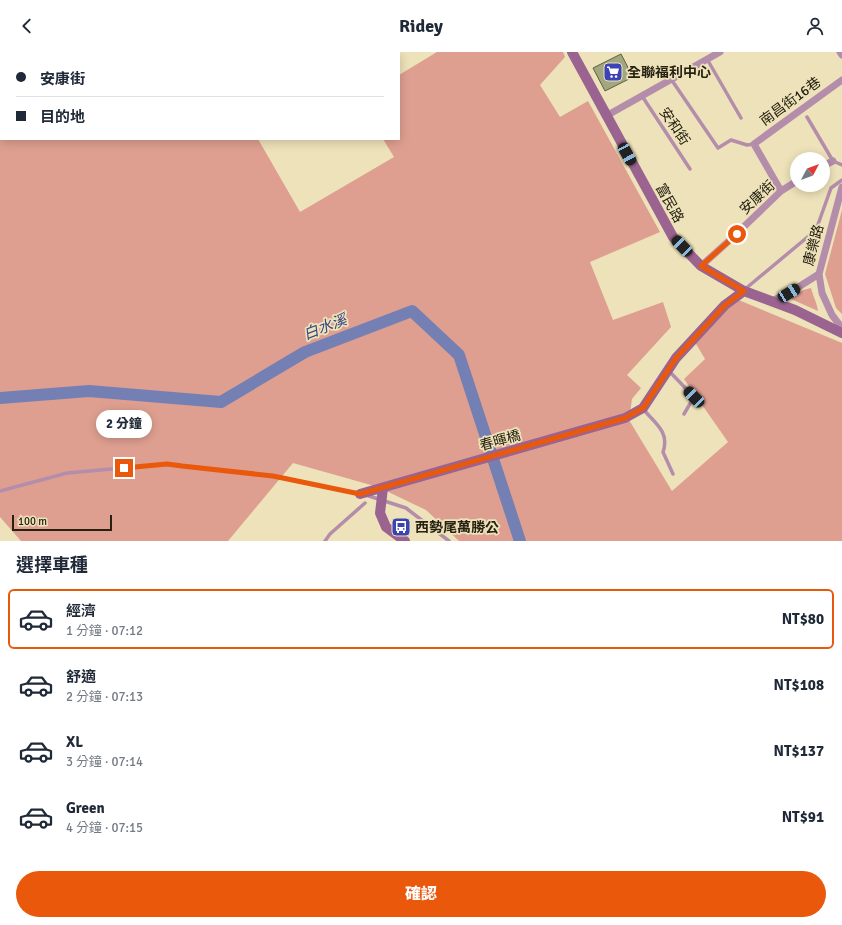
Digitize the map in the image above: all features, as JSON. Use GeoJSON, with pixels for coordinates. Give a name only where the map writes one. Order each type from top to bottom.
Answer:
{"type":"FeatureCollection","features":[{"type":"Feature","properties":{"kind":"street","name":"富民路"},"geometry":{"type":"LineString","coordinates":[[572,52],[673,237],[701,266],[744,291],[772,301],[842,333]]}},
{"type":"Feature","properties":{"kind":"street"},"geometry":{"type":"LineString","coordinates":[[704,52],[707,59]]}},
{"type":"Feature","properties":{"kind":"street"},"geometry":{"type":"LineString","coordinates":[[606,116],[720,52]]}},
{"type":"Feature","properties":{"kind":"street","name":"南昌街16巷"},"geometry":{"type":"LineString","coordinates":[[754,144],[813,99],[842,80]]}},
{"type":"Feature","properties":{"kind":"street"},"geometry":{"type":"LineString","coordinates":[[754,144],[781,191]]}},
{"type":"Feature","properties":{"kind":"street","name":"安康街"},"geometry":{"type":"LineString","coordinates":[[701,266],[781,191],[790,185]]}},
{"type":"Feature","properties":{"kind":"street","name":"康樂路"},"geometry":{"type":"LineString","coordinates":[[842,187],[818,274],[822,293],[832,315],[842,328]]}},
{"type":"Feature","properties":{"kind":"street"},"geometry":{"type":"LineString","coordinates":[[772,301],[789,293],[818,274]]}},
{"type":"Feature","properties":{"kind":"street"},"geometry":{"type":"LineString","coordinates":[[643,408],[676,358],[725,305],[744,291]]}},
{"type":"Feature","properties":{"kind":"street","name":"春暉橋"},"geometry":{"type":"LineString","coordinates":[[360,494],[625,418],[643,408]]}},
{"type":"Feature","properties":{"kind":"street"},"geometry":{"type":"LineString","coordinates":[[382,488],[380,513],[386,527],[405,541]]}},
{"type":"Feature","properties":{"kind":"lane"},"geometry":{"type":"LineString","coordinates":[[707,59],[741,118]]}},
{"type":"Feature","properties":{"kind":"lane"},"geometry":{"type":"LineString","coordinates":[[671,79],[718,148],[731,140],[747,145],[754,144]]}},
{"type":"Feature","properties":{"kind":"lane","name":"安和街"},"geometry":{"type":"LineString","coordinates":[[642,96],[690,169]]}},
{"type":"Feature","properties":{"kind":"lane"},"geometry":{"type":"LineString","coordinates":[[807,117],[833,161],[842,165]]}},
{"type":"Feature","properties":{"kind":"lane"},"geometry":{"type":"LineString","coordinates":[[744,291],[816,230],[831,188],[842,180]]}},
{"type":"Feature","properties":{"kind":"lane"},"geometry":{"type":"LineString","coordinates":[[668,370],[694,397],[684,414]]}},
{"type":"Feature","properties":{"kind":"lane"},"geometry":{"type":"LineString","coordinates":[[643,408],[664,434],[666,444],[662,452],[673,474]]}},
{"type":"Feature","properties":{"kind":"lane"},"geometry":{"type":"LineString","coordinates":[[0,492],[67,473],[167,464],[273,476],[382,499],[406,508],[449,541]]}},
{"type":"Feature","properties":{"kind":"lane"},"geometry":{"type":"LineString","coordinates":[[325,541],[330,534],[365,503]]}},
{"type":"Feature","properties":{"kind":"shaded area"},"geometry":{"type":"Polygon","coordinates":[[[437,52],[563,52],[565,57],[540,85],[560,117],[588,101],[660,232],[590,262],[613,320],[663,302],[671,327],[627,375],[641,388],[632,399],[629,420],[672,491],[728,442],[684,379],[705,359],[692,337],[729,296],[842,343],[842,541],[459,541],[426,510],[378,487],[293,463],[228,541],[21,541],[0,517],[0,140],[259,140],[300,212],[394,157],[384,140],[400,140],[400,74],[437,52]]]}},
{"type":"Feature","properties":{"kind":"shaded area"},"geometry":{"type":"Polygon","coordinates":[[[842,210],[842,314],[836,308],[825,274],[842,210]]]}},
{"type":"Feature","properties":{"kind":"shaded area"},"geometry":{"type":"Polygon","coordinates":[[[811,288],[818,311],[791,299],[803,290],[811,288]]]}},
{"type":"Feature","properties":{"kind":"building","name":"全聯福利中心"},"geometry":{"type":"Polygon","coordinates":[[[621,54],[633,77],[605,91],[593,68],[621,54]]]}},
{"type":"Feature","properties":{"kind":"waterway","name":"白水溪"},"geometry":{"type":"LineString","coordinates":[[0,398],[89,391],[221,402],[305,352],[412,311],[459,355],[520,541]]}},
{"type":"Feature","properties":{"kind":"place","name":"全聯福利中心"},"geometry":{"type":"Point","coordinates":[613,72]}},
{"type":"Feature","properties":{"kind":"place","name":"西勢尾萬勝公"},"geometry":{"type":"Point","coordinates":[401,527]}},
{"type":"Feature","properties":{"kind":"route"},"geometry":{"type":"LineString","coordinates":[[124,468],[167,464],[273,476],[360,494],[625,418],[643,408],[676,358],[725,305],[744,291],[701,266],[737,234]]}}]}
